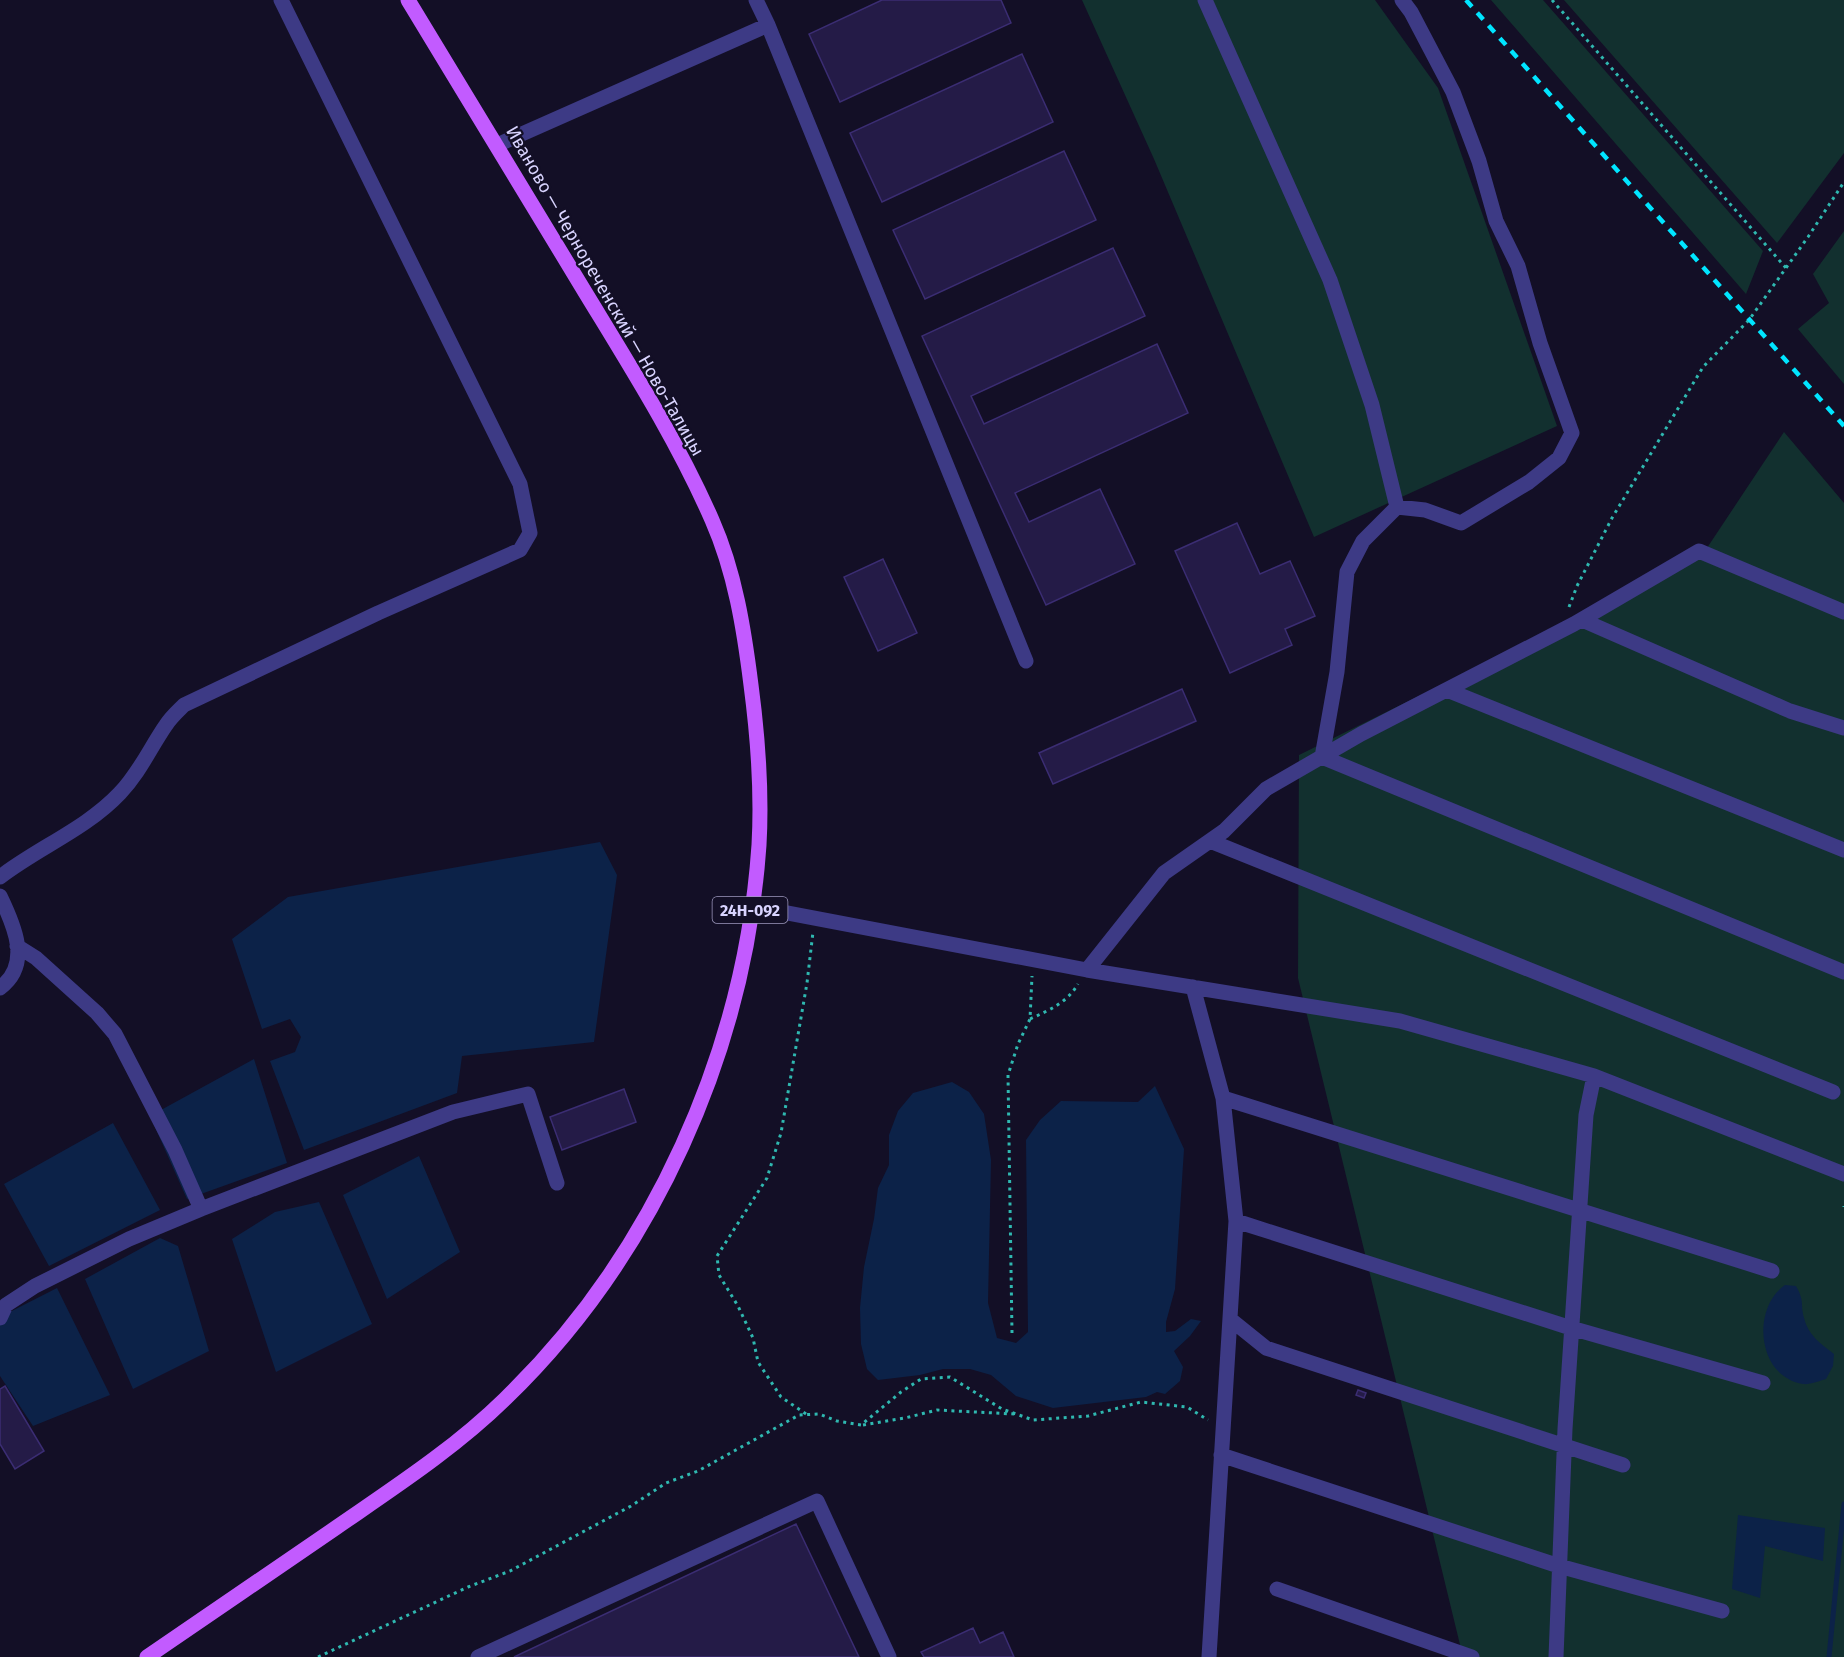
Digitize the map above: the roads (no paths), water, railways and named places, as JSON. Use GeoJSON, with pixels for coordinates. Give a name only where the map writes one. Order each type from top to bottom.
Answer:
{"type":"FeatureCollection","features":[{"type":"Feature","properties":{"kind":"main road","name":"Иваново — Чернореченский — Ново-Талицы"},"geometry":{"type":"LineString","coordinates":[[147,1657],[440,1455],[505,1399],[587,1306],[626,1252],[689,1129],[719,1050],[739,977],[751,906],[759,845],[756,720],[746,643],[733,581],[713,522],[661,418],[408,0]]}},
{"type":"Feature","properties":{"kind":"street"},"geometry":{"type":"LineString","coordinates":[[0,877],[22,860],[78,828],[119,794],[143,765],[167,723],[184,705],[378,613],[520,550],[530,533],[520,484],[281,0]]}},
{"type":"Feature","properties":{"kind":"street"},"geometry":{"type":"LineString","coordinates":[[756,0],[1026,661]]}},
{"type":"Feature","properties":{"kind":"street"},"geometry":{"type":"LineString","coordinates":[[1205,0],[1330,280],[1372,405],[1397,507]]}},
{"type":"Feature","properties":{"kind":"street"},"geometry":{"type":"LineString","coordinates":[[1397,507],[1425,510],[1461,523],[1529,482],[1552,464],[1559,458],[1572,433],[1540,343],[1518,266],[1496,221],[1479,161],[1453,92],[1411,12],[1402,0]]}},
{"type":"Feature","properties":{"kind":"street"},"geometry":{"type":"LineString","coordinates":[[496,145],[768,26]]}},
{"type":"Feature","properties":{"kind":"street"},"geometry":{"type":"LineString","coordinates":[[1322,757],[1336,672],[1347,572],[1363,541],[1397,507]]}},
{"type":"Feature","properties":{"kind":"street"},"geometry":{"type":"LineString","coordinates":[[1087,970],[1164,873],[1224,831],[1266,789],[1447,690],[1582,620],[1699,551],[1844,612]]}},
{"type":"Feature","properties":{"kind":"street"},"geometry":{"type":"LineString","coordinates":[[1582,620],[1790,711],[1844,728]]}},
{"type":"Feature","properties":{"kind":"street"},"geometry":{"type":"LineString","coordinates":[[1447,690],[1844,850]]}},
{"type":"Feature","properties":{"kind":"street"},"geometry":{"type":"LineString","coordinates":[[1322,757],[1844,972]]}},
{"type":"Feature","properties":{"kind":"street"},"geometry":{"type":"LineString","coordinates":[[1210,841],[1833,1092]]}},
{"type":"Feature","properties":{"kind":"street"},"geometry":{"type":"LineString","coordinates":[[0,896],[16,930],[18,962],[7,982],[0,988]]}},
{"type":"Feature","properties":{"kind":"street"},"geometry":{"type":"LineString","coordinates":[[751,906],[1087,970],[1400,1021],[1594,1076],[1844,1173]]}},
{"type":"Feature","properties":{"kind":"street"},"geometry":{"type":"LineString","coordinates":[[17,946],[36,958],[97,1013],[115,1034],[175,1150],[201,1209]]}},
{"type":"Feature","properties":{"kind":"street"},"geometry":{"type":"LineString","coordinates":[[1193,987],[1223,1098],[1236,1221],[1209,1657]]}},
{"type":"Feature","properties":{"kind":"street"},"geometry":{"type":"LineString","coordinates":[[1556,1657],[1571,1328],[1586,1114],[1594,1076]]}},
{"type":"Feature","properties":{"kind":"street"},"geometry":{"type":"LineString","coordinates":[[0,1318],[6,1305],[35,1286],[129,1239],[453,1112],[528,1095],[557,1183]]}},
{"type":"Feature","properties":{"kind":"street"},"geometry":{"type":"LineString","coordinates":[[1223,1098],[1772,1271]]}},
{"type":"Feature","properties":{"kind":"street"},"geometry":{"type":"LineString","coordinates":[[1236,1221],[1571,1328],[1763,1383]]}},
{"type":"Feature","properties":{"kind":"street"},"geometry":{"type":"LineString","coordinates":[[1230,1319],[1266,1347],[1623,1465]]}},
{"type":"Feature","properties":{"kind":"street"},"geometry":{"type":"LineString","coordinates":[[1222,1448],[1559,1566],[1722,1611]]}},
{"type":"Feature","properties":{"kind":"street"},"geometry":{"type":"LineString","coordinates":[[478,1657],[817,1501],[889,1657]]}},
{"type":"Feature","properties":{"kind":"street"},"geometry":{"type":"LineString","coordinates":[[1277,1589],[1472,1657]]}},
{"type":"Feature","properties":{"kind":"water"},"geometry":{"type":"Polygon","coordinates":[[[600,842],[617,875],[594,1042],[462,1056],[457,1093],[304,1150],[270,1061],[295,1052],[301,1037],[290,1019],[262,1029],[232,939],[288,897],[600,842]]]}},
{"type":"Feature","properties":{"kind":"water"},"geometry":{"type":"Polygon","coordinates":[[[254,1059],[287,1163],[187,1199],[150,1116],[254,1059]]]}},
{"type":"Feature","properties":{"kind":"water"},"geometry":{"type":"Polygon","coordinates":[[[952,1082],[969,1092],[984,1114],[991,1160],[988,1303],[997,1338],[1016,1343],[1028,1332],[1026,1140],[1040,1120],[1061,1101],[1138,1102],[1155,1086],[1184,1149],[1175,1289],[1166,1322],[1166,1332],[1175,1331],[1191,1319],[1201,1321],[1190,1336],[1174,1351],[1183,1367],[1180,1381],[1165,1394],[1157,1392],[1146,1397],[1053,1408],[1016,1396],[991,1375],[970,1369],[943,1369],[920,1375],[878,1380],[867,1369],[861,1344],[860,1308],[864,1267],[878,1188],[889,1165],[889,1135],[898,1111],[913,1093],[952,1082]]]}},
{"type":"Feature","properties":{"kind":"water"},"geometry":{"type":"Polygon","coordinates":[[[113,1123],[160,1210],[49,1266],[4,1184],[113,1123]]]}},
{"type":"Feature","properties":{"kind":"water"},"geometry":{"type":"Polygon","coordinates":[[[419,1156],[460,1252],[387,1299],[343,1195],[419,1156]]]}},
{"type":"Feature","properties":{"kind":"water"},"geometry":{"type":"Polygon","coordinates":[[[319,1202],[372,1324],[276,1372],[232,1239],[275,1212],[319,1202]]]}},
{"type":"Feature","properties":{"kind":"water"},"geometry":{"type":"Polygon","coordinates":[[[160,1238],[178,1246],[209,1351],[133,1389],[85,1279],[160,1238]]]}},
{"type":"Feature","properties":{"kind":"water"},"geometry":{"type":"Polygon","coordinates":[[[1785,1285],[1796,1286],[1806,1324],[1816,1339],[1834,1354],[1833,1366],[1826,1379],[1803,1384],[1788,1379],[1776,1369],[1768,1356],[1764,1340],[1767,1309],[1774,1296],[1785,1285]]]}},
{"type":"Feature","properties":{"kind":"water"},"geometry":{"type":"Polygon","coordinates":[[[57,1288],[110,1395],[33,1426],[0,1376],[0,1317],[57,1288]]]}},
{"type":"Feature","properties":{"kind":"water"},"geometry":{"type":"Polygon","coordinates":[[[1738,1515],[1825,1528],[1823,1561],[1765,1546],[1760,1598],[1732,1589],[1738,1515]]]}},
{"type":"Feature","properties":{"kind":"waterway"},"geometry":{"type":"LineString","coordinates":[[1829,1657],[1844,1504]]}},
{"type":"Feature","properties":{"kind":"railway"},"geometry":{"type":"LineString","coordinates":[[1466,0],[1844,426]]}}]}
